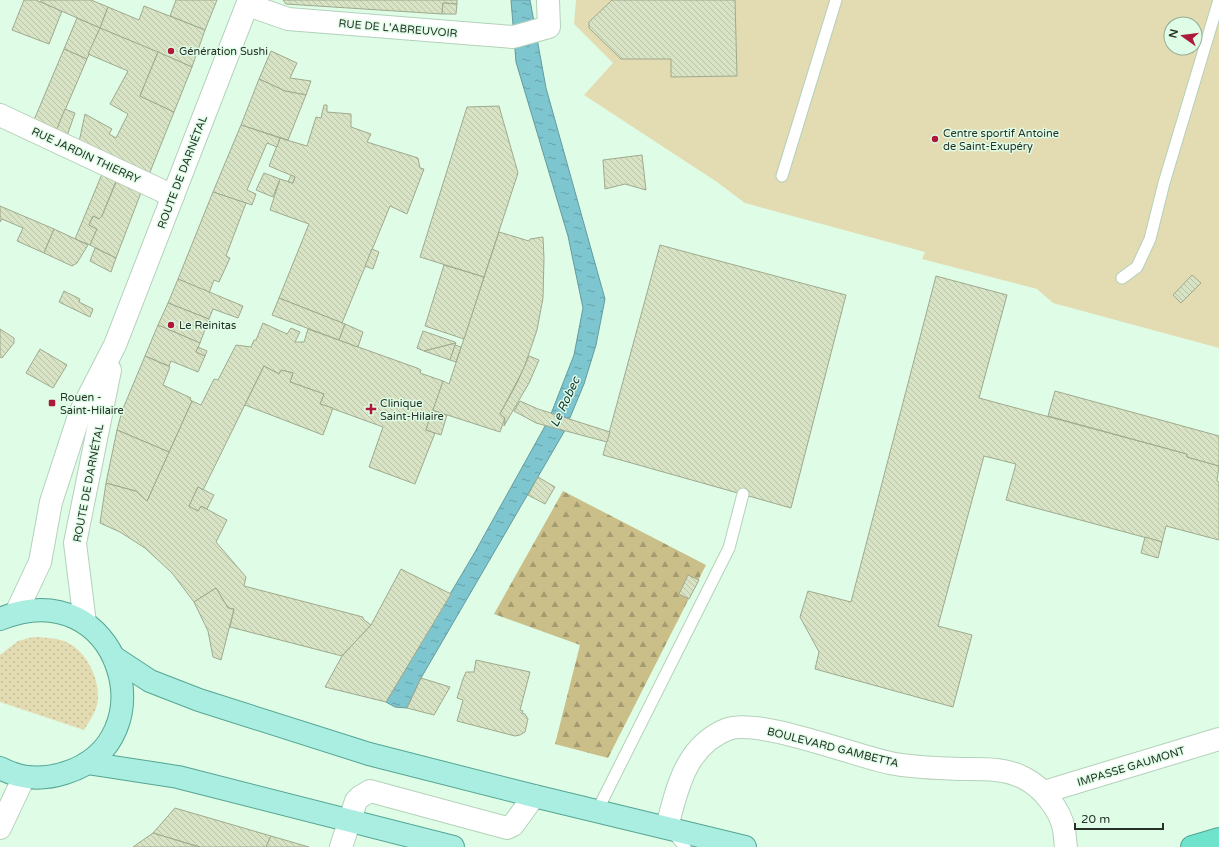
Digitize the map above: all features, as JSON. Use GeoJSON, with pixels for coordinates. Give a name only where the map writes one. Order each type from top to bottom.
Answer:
{"type":"FeatureCollection","features":[{"type":"Feature","properties":{"kind":"highway"},"geometry":{"type":"LineString","coordinates":[[1192,847],[1219,839]]}},
{"type":"Feature","properties":{"kind":"main road"},"geometry":{"type":"LineString","coordinates":[[0,768],[24,777],[41,778],[57,776],[73,771],[87,763],[100,752],[110,739],[117,724],[122,707],[123,691],[115,658],[103,638],[85,623],[63,613],[52,610],[39,609],[8,616]]}},
{"type":"Feature","properties":{"kind":"main road"},"geometry":{"type":"LineString","coordinates":[[115,658],[150,681],[205,702],[369,754],[745,847]]}},
{"type":"Feature","properties":{"kind":"main road"},"geometry":{"type":"LineString","coordinates":[[87,763],[178,777],[453,847]]}},
{"type":"Feature","properties":{"kind":"street","name":"RUE DE L'ABREUVOIR"},"geometry":{"type":"LineString","coordinates":[[248,2],[288,19],[513,37],[549,27],[548,0]]}},
{"type":"Feature","properties":{"kind":"street","name":"ROUTE DE DARNÉTAL"},"geometry":{"type":"LineString","coordinates":[[8,616],[40,562],[51,502],[80,413],[115,345],[248,2]]}},
{"type":"Feature","properties":{"kind":"street","name":"RUE JARDIN THIERRY"},"geometry":{"type":"LineString","coordinates":[[0,115],[173,196]]}},
{"type":"Feature","properties":{"kind":"street","name":"ROUTE DE DARNÉTAL"},"geometry":{"type":"LineString","coordinates":[[85,623],[75,543],[115,345]]}},
{"type":"Feature","properties":{"kind":"street","name":"BOULEVARD GAMBETTA"},"geometry":{"type":"LineString","coordinates":[[667,827],[678,783],[694,756],[706,742],[729,729],[746,728],[773,731],[890,763],[938,768],[997,770],[1024,778],[1044,792],[1056,811],[1064,828],[1066,847]]}},
{"type":"Feature","properties":{"kind":"street","name":"IMPASSE GAUMONT"},"geometry":{"type":"LineString","coordinates":[[1044,792],[1219,739]]}},
{"type":"Feature","properties":{"kind":"street"},"geometry":{"type":"LineString","coordinates":[[0,828],[24,777]]}},
{"type":"Feature","properties":{"kind":"street"},"geometry":{"type":"LineString","coordinates":[[341,847],[356,801],[370,791],[507,828],[513,825],[534,796]]}},
{"type":"Feature","properties":{"kind":"lane"},"geometry":{"type":"LineString","coordinates":[[782,176],[836,0]]}},
{"type":"Feature","properties":{"kind":"lane"},"geometry":{"type":"LineString","coordinates":[[1122,278],[1137,267],[1150,239],[1164,183],[1219,0]]}},
{"type":"Feature","properties":{"kind":"lane"},"geometry":{"type":"LineString","coordinates":[[597,811],[729,548],[743,494]]}},
{"type":"Feature","properties":{"kind":"lane"},"geometry":{"type":"LineString","coordinates":[[667,827],[682,841],[685,847]]}},
{"type":"Feature","properties":{"kind":"shaded area","name":"Centre sportif Antoine de Saint-Exupéry"},"geometry":{"type":"Polygon","coordinates":[[[576,0],[1219,0],[1219,348],[1053,303],[1037,289],[922,259],[925,252],[745,203],[717,182],[584,95],[613,63],[574,24],[576,0]]]}},
{"type":"Feature","properties":{"kind":"shaded area"},"geometry":{"type":"Polygon","coordinates":[[[33,637],[64,641],[78,650],[89,664],[96,681],[98,699],[95,711],[84,730],[0,702],[0,655],[18,641],[33,637]]]}},
{"type":"Feature","properties":{"kind":"green space"},"geometry":{"type":"Polygon","coordinates":[[[563,491],[706,565],[608,758],[555,744],[580,645],[494,614],[563,491]]]}},
{"type":"Feature","properties":{"kind":"water","name":"Le Robec"},"geometry":{"type":"Polygon","coordinates":[[[511,0],[530,0],[546,88],[605,299],[596,345],[584,384],[564,432],[421,678],[407,708],[395,707],[386,702],[475,552],[549,419],[574,355],[583,308],[568,236],[516,62],[511,0]]]}},
{"type":"Feature","properties":{"kind":"building"},"geometry":{"type":"Polygon","coordinates":[[[24,0],[36,0],[62,11],[49,44],[12,30],[24,0]]]}},
{"type":"Feature","properties":{"kind":"building"},"geometry":{"type":"Polygon","coordinates":[[[41,0],[91,0],[108,7],[100,28],[41,2],[41,0]]]}},
{"type":"Feature","properties":{"kind":"building"},"geometry":{"type":"Polygon","coordinates":[[[176,0],[217,0],[205,30],[170,16],[176,0]]]}},
{"type":"Feature","properties":{"kind":"building"},"geometry":{"type":"Polygon","coordinates":[[[283,0],[457,0],[457,4],[443,3],[442,14],[286,4],[283,0]]]}},
{"type":"Feature","properties":{"kind":"building"},"geometry":{"type":"Polygon","coordinates":[[[612,0],[735,0],[737,76],[671,77],[671,59],[621,59],[589,28],[589,22],[612,0]]]}},
{"type":"Feature","properties":{"kind":"building"},"geometry":{"type":"Polygon","coordinates":[[[443,3],[457,4],[456,14],[442,14],[443,3]]]}},
{"type":"Feature","properties":{"kind":"building"},"geometry":{"type":"Polygon","coordinates":[[[144,6],[205,30],[192,67],[100,28],[108,7],[139,20],[144,6]]]}},
{"type":"Feature","properties":{"kind":"building"},"geometry":{"type":"Polygon","coordinates":[[[77,18],[100,28],[87,59],[64,49],[77,18]]]}},
{"type":"Feature","properties":{"kind":"building"},"geometry":{"type":"Polygon","coordinates":[[[100,28],[158,52],[140,96],[174,112],[148,177],[79,142],[85,114],[112,129],[109,134],[116,138],[128,114],[110,104],[128,71],[88,54],[100,28]]]}},
{"type":"Feature","properties":{"kind":"building"},"geometry":{"type":"Polygon","coordinates":[[[64,49],[87,59],[56,131],[34,120],[64,49]]]}},
{"type":"Feature","properties":{"kind":"building"},"geometry":{"type":"Polygon","coordinates":[[[271,51],[297,63],[290,78],[311,81],[306,95],[285,91],[259,79],[271,51]]]}},
{"type":"Feature","properties":{"kind":"building"},"geometry":{"type":"Polygon","coordinates":[[[158,52],[192,67],[174,112],[140,96],[158,52]]]}},
{"type":"Feature","properties":{"kind":"building"},"geometry":{"type":"Polygon","coordinates":[[[259,79],[285,91],[306,95],[288,140],[241,125],[259,79]]]}},
{"type":"Feature","properties":{"kind":"building"},"geometry":{"type":"Polygon","coordinates":[[[324,105],[327,105],[327,112],[351,114],[351,127],[371,134],[367,142],[418,158],[420,168],[424,169],[407,214],[390,206],[342,323],[279,298],[309,224],[270,210],[280,179],[293,183],[295,177],[269,166],[280,138],[307,146],[316,117],[321,118],[324,105]]]}},
{"type":"Feature","properties":{"kind":"building"},"geometry":{"type":"Polygon","coordinates":[[[499,106],[518,173],[484,277],[420,257],[467,107],[499,106]]]}},
{"type":"Feature","properties":{"kind":"building"},"geometry":{"type":"Polygon","coordinates":[[[65,109],[75,113],[67,136],[56,131],[65,109]]]}},
{"type":"Feature","properties":{"kind":"building"},"geometry":{"type":"Polygon","coordinates":[[[241,125],[280,138],[277,147],[267,143],[247,190],[256,194],[252,205],[213,192],[241,125]]]}},
{"type":"Feature","properties":{"kind":"building"},"geometry":{"type":"Polygon","coordinates":[[[642,155],[646,190],[625,184],[605,189],[603,160],[642,155]]]}},
{"type":"Feature","properties":{"kind":"building"},"geometry":{"type":"Polygon","coordinates":[[[264,173],[280,179],[273,197],[256,190],[264,173]]]}},
{"type":"Feature","properties":{"kind":"building"},"geometry":{"type":"Polygon","coordinates":[[[102,174],[116,181],[102,216],[99,219],[93,216],[89,225],[97,229],[90,245],[75,239],[102,174]]]}},
{"type":"Feature","properties":{"kind":"building"},"geometry":{"type":"Polygon","coordinates":[[[291,175],[295,177],[293,183],[288,182],[291,175]]]}},
{"type":"Feature","properties":{"kind":"building"},"geometry":{"type":"Polygon","coordinates":[[[117,180],[142,190],[116,258],[90,245],[97,229],[89,225],[93,216],[99,219],[102,216],[117,180]]]}},
{"type":"Feature","properties":{"kind":"building"},"geometry":{"type":"Polygon","coordinates":[[[213,192],[246,203],[226,256],[230,258],[219,282],[214,280],[209,293],[178,279],[213,192]]]}},
{"type":"Feature","properties":{"kind":"building"},"geometry":{"type":"Polygon","coordinates":[[[0,206],[54,229],[44,253],[17,241],[23,228],[2,219],[0,222],[0,206]]]}},
{"type":"Feature","properties":{"kind":"building"},"geometry":{"type":"Polygon","coordinates":[[[54,229],[88,245],[77,263],[72,266],[44,253],[54,229]]]}},
{"type":"Feature","properties":{"kind":"building"},"geometry":{"type":"Polygon","coordinates":[[[499,232],[529,241],[530,239],[543,237],[544,258],[543,298],[537,330],[524,368],[500,414],[505,418],[500,432],[432,410],[443,381],[449,384],[499,232]]]}},
{"type":"Feature","properties":{"kind":"building"},"geometry":{"type":"Polygon","coordinates":[[[660,245],[846,295],[791,508],[603,455],[660,245]]]}},
{"type":"Feature","properties":{"kind":"building"},"geometry":{"type":"Polygon","coordinates":[[[95,248],[116,258],[111,272],[90,261],[95,248]]]}},
{"type":"Feature","properties":{"kind":"building"},"geometry":{"type":"Polygon","coordinates":[[[372,249],[379,252],[373,269],[365,266],[372,249]]]}},
{"type":"Feature","properties":{"kind":"building"},"geometry":{"type":"Polygon","coordinates":[[[444,265],[484,277],[464,339],[425,326],[444,265]]]}},
{"type":"Feature","properties":{"kind":"building"},"geometry":{"type":"Polygon","coordinates":[[[1192,275],[1201,283],[1181,303],[1173,295],[1192,275]]]}},
{"type":"Feature","properties":{"kind":"building"},"geometry":{"type":"Polygon","coordinates":[[[936,276],[1007,295],[979,398],[1187,454],[1187,457],[1219,466],[1217,481],[1219,482],[1219,540],[1166,526],[1162,542],[1006,500],[1016,464],[984,456],[938,626],[972,635],[953,707],[815,669],[819,652],[800,617],[808,591],[851,602],[936,276]]]}},
{"type":"Feature","properties":{"kind":"building"},"geometry":{"type":"Polygon","coordinates":[[[178,279],[243,306],[238,318],[213,309],[209,319],[168,303],[178,279]]]}},
{"type":"Feature","properties":{"kind":"building"},"geometry":{"type":"Polygon","coordinates":[[[64,291],[80,299],[79,302],[93,309],[90,317],[59,302],[64,291]]]}},
{"type":"Feature","properties":{"kind":"building"},"geometry":{"type":"Polygon","coordinates":[[[279,298],[345,324],[339,340],[272,315],[279,298]]]}},
{"type":"Feature","properties":{"kind":"building"},"geometry":{"type":"Polygon","coordinates":[[[168,303],[209,319],[200,343],[158,325],[168,303]]]}},
{"type":"Feature","properties":{"kind":"building"},"geometry":{"type":"Polygon","coordinates":[[[263,323],[287,334],[291,328],[300,332],[295,342],[304,342],[308,329],[417,368],[421,370],[420,373],[443,381],[426,430],[435,433],[415,484],[369,467],[383,427],[320,404],[324,394],[290,382],[293,373],[281,370],[279,374],[264,366],[203,490],[198,487],[189,506],[198,511],[201,506],[227,520],[216,542],[246,577],[244,586],[363,617],[363,619],[371,625],[342,656],[230,627],[234,609],[228,608],[216,588],[194,602],[172,573],[145,548],[120,532],[100,523],[106,483],[136,491],[147,501],[192,401],[201,405],[214,379],[218,380],[236,345],[251,347],[254,340],[256,340],[263,323]]]}},
{"type":"Feature","properties":{"kind":"building"},"geometry":{"type":"Polygon","coordinates":[[[345,324],[363,332],[358,347],[339,340],[345,324]]]}},
{"type":"Feature","properties":{"kind":"building"},"geometry":{"type":"Polygon","coordinates":[[[158,325],[200,343],[196,352],[205,356],[198,372],[171,361],[169,366],[145,356],[158,325]]]}},
{"type":"Feature","properties":{"kind":"building"},"geometry":{"type":"Polygon","coordinates":[[[0,329],[14,338],[14,343],[2,358],[0,357],[0,329]]]}},
{"type":"Feature","properties":{"kind":"building"},"geometry":{"type":"Polygon","coordinates":[[[423,331],[456,343],[424,351],[417,348],[423,331]]]}},
{"type":"Feature","properties":{"kind":"building"},"geometry":{"type":"Polygon","coordinates":[[[456,343],[450,360],[424,351],[456,343]]]}},
{"type":"Feature","properties":{"kind":"building"},"geometry":{"type":"Polygon","coordinates":[[[455,345],[461,347],[456,362],[450,360],[455,345]]]}},
{"type":"Feature","properties":{"kind":"building"},"geometry":{"type":"Polygon","coordinates":[[[198,347],[207,351],[205,356],[196,352],[198,347]]]}},
{"type":"Feature","properties":{"kind":"building"},"geometry":{"type":"Polygon","coordinates":[[[40,349],[67,365],[53,388],[26,373],[40,349]]]}},
{"type":"Feature","properties":{"kind":"building"},"geometry":{"type":"Polygon","coordinates":[[[145,356],[170,367],[163,385],[191,398],[190,400],[192,401],[169,452],[117,430],[122,411],[145,356]]]}},
{"type":"Feature","properties":{"kind":"building"},"geometry":{"type":"Polygon","coordinates":[[[529,356],[539,360],[529,383],[504,426],[505,418],[500,414],[517,383],[529,356]]]}},
{"type":"Feature","properties":{"kind":"building"},"geometry":{"type":"Polygon","coordinates":[[[264,366],[279,374],[281,370],[293,373],[290,382],[324,394],[320,404],[333,408],[323,435],[245,405],[264,366]]]}},
{"type":"Feature","properties":{"kind":"building"},"geometry":{"type":"Polygon","coordinates":[[[1055,391],[1219,436],[1219,466],[1187,457],[1187,454],[1048,416],[1055,391]]]}},
{"type":"Feature","properties":{"kind":"building"},"geometry":{"type":"Polygon","coordinates":[[[520,401],[538,409],[610,432],[607,442],[536,423],[514,411],[520,401]]]}},
{"type":"Feature","properties":{"kind":"building"},"geometry":{"type":"Polygon","coordinates":[[[432,410],[447,415],[441,435],[426,430],[432,410]]]}},
{"type":"Feature","properties":{"kind":"building"},"geometry":{"type":"Polygon","coordinates":[[[117,430],[169,452],[147,501],[136,491],[106,483],[117,430]]]}},
{"type":"Feature","properties":{"kind":"building"},"geometry":{"type":"Polygon","coordinates":[[[538,477],[555,487],[545,504],[528,495],[538,477]]]}},
{"type":"Feature","properties":{"kind":"building"},"geometry":{"type":"Polygon","coordinates":[[[198,487],[214,495],[207,509],[201,506],[198,511],[189,506],[198,487]]]}},
{"type":"Feature","properties":{"kind":"building"},"geometry":{"type":"Polygon","coordinates":[[[1145,537],[1162,542],[1158,558],[1141,553],[1145,537]]]}},
{"type":"Feature","properties":{"kind":"building"},"geometry":{"type":"Polygon","coordinates":[[[401,569],[451,594],[386,702],[325,687],[342,656],[371,625],[401,569]]]}},
{"type":"Feature","properties":{"kind":"building"},"geometry":{"type":"Polygon","coordinates":[[[688,575],[699,580],[689,599],[679,594],[688,575]]]}},
{"type":"Feature","properties":{"kind":"building"},"geometry":{"type":"Polygon","coordinates":[[[216,588],[228,608],[234,609],[221,660],[213,657],[208,631],[194,602],[216,588]]]}},
{"type":"Feature","properties":{"kind":"building"},"geometry":{"type":"Polygon","coordinates":[[[476,660],[530,672],[520,710],[523,711],[522,713],[525,714],[528,719],[525,732],[515,736],[457,721],[463,700],[457,698],[466,672],[474,672],[476,660]]]}},
{"type":"Feature","properties":{"kind":"building"},"geometry":{"type":"Polygon","coordinates":[[[421,678],[450,687],[434,715],[407,708],[421,678]]]}},
{"type":"Feature","properties":{"kind":"building"},"geometry":{"type":"Polygon","coordinates":[[[175,808],[271,836],[266,847],[200,847],[153,833],[175,808]]]}},
{"type":"Feature","properties":{"kind":"building"},"geometry":{"type":"Polygon","coordinates":[[[153,833],[199,847],[133,847],[153,833]]]}},
{"type":"Feature","properties":{"kind":"building"},"geometry":{"type":"Polygon","coordinates":[[[271,836],[309,847],[266,847],[271,836]]]}},
{"type":"Feature","properties":{"kind":"place","name":"Génération Sushi"},"geometry":{"type":"Point","coordinates":[171,51]}},
{"type":"Feature","properties":{"kind":"place","name":"Centre sportif Antoine de Saint-Exupéry"},"geometry":{"type":"Point","coordinates":[935,139]}},
{"type":"Feature","properties":{"kind":"place","name":"Le Reinitas"},"geometry":{"type":"Point","coordinates":[171,325]}},
{"type":"Feature","properties":{"kind":"place","name":"Rouen - Saint-Hilaire"},"geometry":{"type":"Point","coordinates":[52,403]}},
{"type":"Feature","properties":{"kind":"place","name":"Clinique Saint-Hilaire"},"geometry":{"type":"Point","coordinates":[371,409]}}]}
